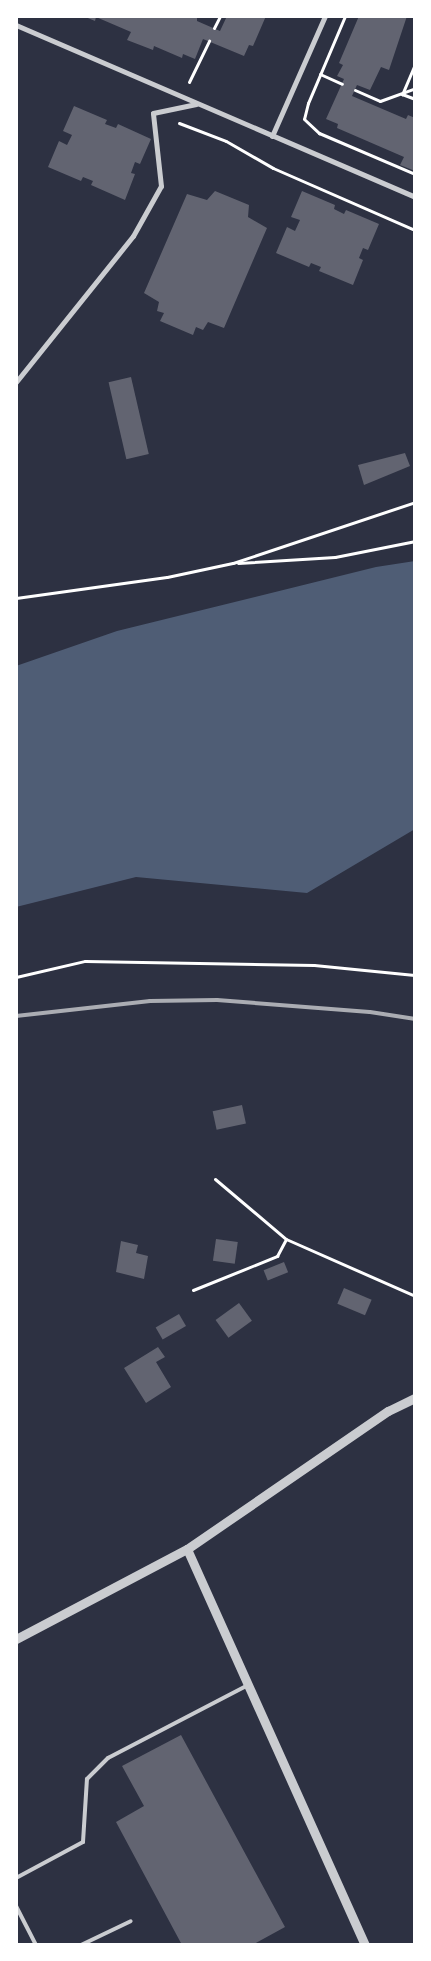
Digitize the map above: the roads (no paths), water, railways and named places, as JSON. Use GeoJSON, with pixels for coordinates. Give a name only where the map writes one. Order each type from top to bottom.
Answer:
{"type":"FeatureCollection","features":[{"type":"Feature","properties":{"kind":"street"},"geometry":{"type":"LineString","coordinates":[[272,136],[325,16]]}},
{"type":"Feature","properties":{"kind":"street"},"geometry":{"type":"LineString","coordinates":[[16,25],[415,197]]}},
{"type":"Feature","properties":{"kind":"street"},"geometry":{"type":"LineString","coordinates":[[16,382],[133,236],[160,186],[152,113],[197,104]]}},
{"type":"Feature","properties":{"kind":"street"},"geometry":{"type":"LineString","coordinates":[[16,1639],[187,1549],[388,1412],[415,1398]]}},
{"type":"Feature","properties":{"kind":"street"},"geometry":{"type":"LineString","coordinates":[[187,1549],[365,1945]]}},
{"type":"Feature","properties":{"kind":"lane"},"geometry":{"type":"LineString","coordinates":[[16,1878],[83,1842],[87,1779],[108,1758],[248,1685]]}},
{"type":"Feature","properties":{"kind":"lane"},"geometry":{"type":"LineString","coordinates":[[16,1906],[36,1945]]}},
{"type":"Feature","properties":{"kind":"lane"},"geometry":{"type":"LineString","coordinates":[[81,1945],[130,1921]]}},
{"type":"Feature","properties":{"kind":"water"},"geometry":{"type":"Polygon","coordinates":[[[415,561],[415,829],[307,893],[136,877],[16,907],[16,666],[117,631],[376,567],[415,561]]]}},
{"type":"Feature","properties":{"kind":"railway"},"geometry":{"type":"LineString","coordinates":[[16,1016],[150,1001],[217,1000],[370,1012],[415,1019]]}}]}
